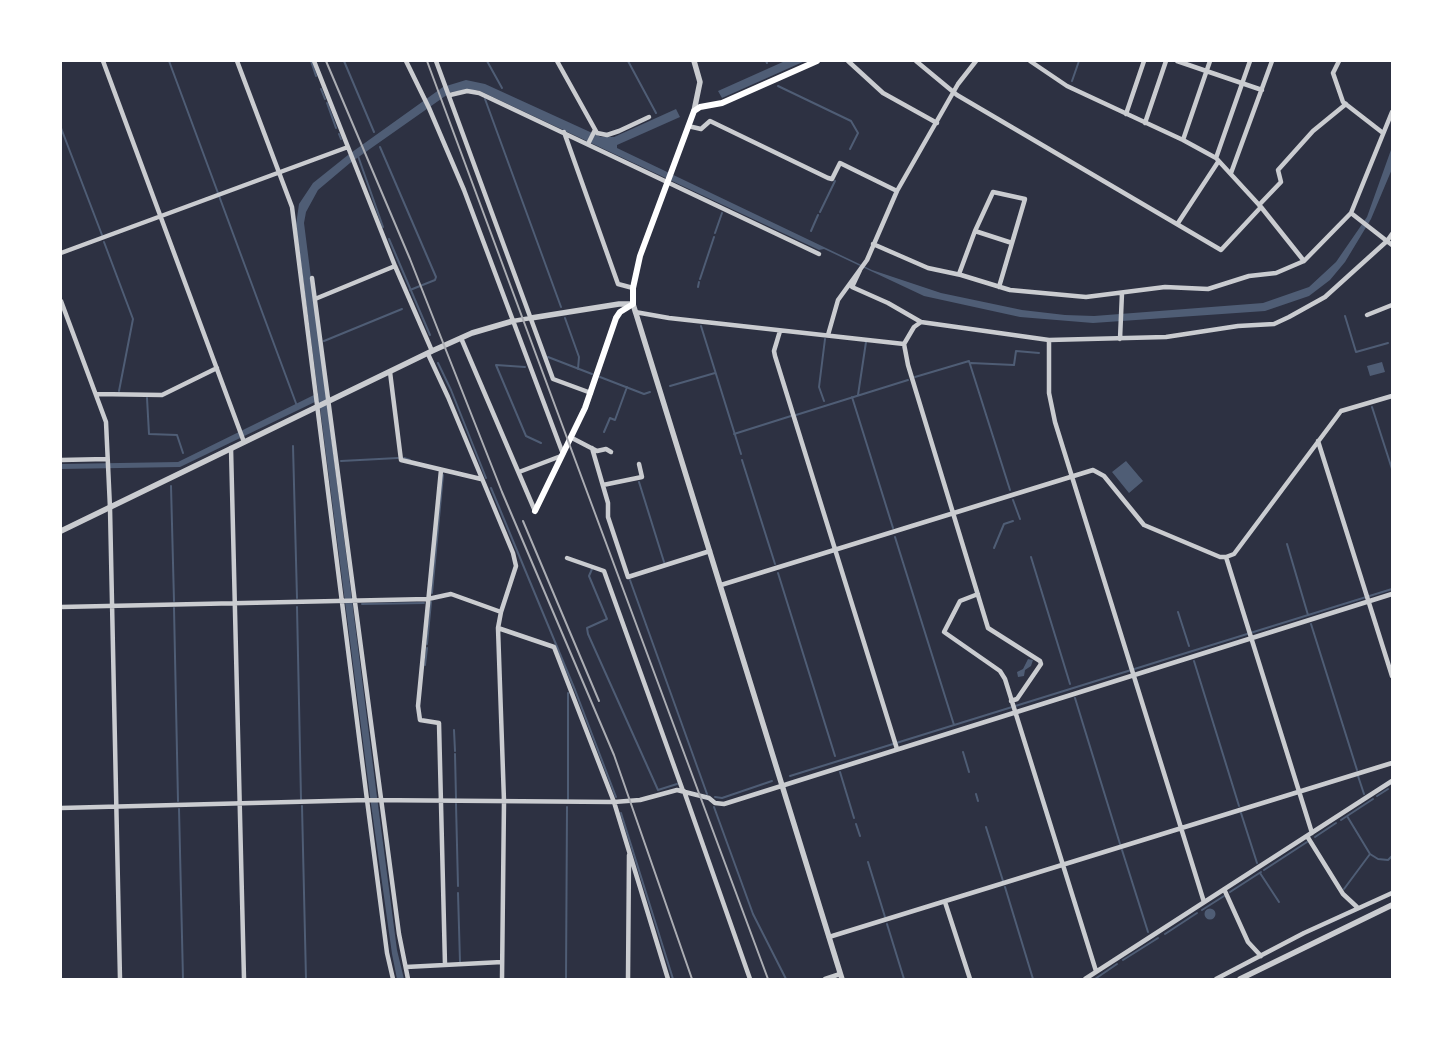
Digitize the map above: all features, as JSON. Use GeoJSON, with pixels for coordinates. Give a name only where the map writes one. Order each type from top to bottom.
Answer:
{"type":"FeatureCollection","features":[{"type":"Feature","properties":{"kind":"main road"},"geometry":{"type":"LineString","coordinates":[[535,511],[572,438],[591,393],[616,318],[620,312],[633,304],[633,288],[640,256],[694,111],[722,103],[817,61]]}},
{"type":"Feature","properties":{"kind":"street"},"geometry":{"type":"LineString","coordinates":[[103,61],[243,440]]}},
{"type":"Feature","properties":{"kind":"street"},"geometry":{"type":"LineString","coordinates":[[237,61],[292,207],[387,953],[393,978]]}},
{"type":"Feature","properties":{"kind":"street"},"geometry":{"type":"LineString","coordinates":[[314,61],[430,353],[513,554],[516,566],[501,612],[498,628],[504,801],[502,979]]}},
{"type":"Feature","properties":{"kind":"street"},"geometry":{"type":"LineString","coordinates":[[406,61],[429,108],[464,190],[562,455],[518,472]]}},
{"type":"Feature","properties":{"kind":"street"},"geometry":{"type":"LineString","coordinates":[[436,61],[446,82],[553,379],[591,393]]}},
{"type":"Feature","properties":{"kind":"street"},"geometry":{"type":"LineString","coordinates":[[557,61],[594,132],[607,135],[649,117]]}},
{"type":"Feature","properties":{"kind":"street"},"geometry":{"type":"LineString","coordinates":[[694,61],[700,82],[694,111]]}},
{"type":"Feature","properties":{"kind":"street"},"geometry":{"type":"LineString","coordinates":[[848,61],[896,102],[937,123]]}},
{"type":"Feature","properties":{"kind":"street"},"geometry":{"type":"LineString","coordinates":[[916,61],[954,92],[1221,250],[1282,182],[1278,170],[1313,132],[1346,104]]}},
{"type":"Feature","properties":{"kind":"street"},"geometry":{"type":"LineString","coordinates":[[828,335],[838,300],[864,264],[897,191],[954,92],[976,61]]}},
{"type":"Feature","properties":{"kind":"street"},"geometry":{"type":"LineString","coordinates":[[1030,61],[1067,86],[1183,140],[1217,160],[1260,206],[1304,261]]}},
{"type":"Feature","properties":{"kind":"street"},"geometry":{"type":"LineString","coordinates":[[1126,114],[1144,61]]}},
{"type":"Feature","properties":{"kind":"street"},"geometry":{"type":"LineString","coordinates":[[1145,123],[1166,61]]}},
{"type":"Feature","properties":{"kind":"street"},"geometry":{"type":"LineString","coordinates":[[1177,61],[1262,90]]}},
{"type":"Feature","properties":{"kind":"street"},"geometry":{"type":"LineString","coordinates":[[1183,140],[1210,61]]}},
{"type":"Feature","properties":{"kind":"street"},"geometry":{"type":"LineString","coordinates":[[1178,223],[1217,160],[1250,61]]}},
{"type":"Feature","properties":{"kind":"street"},"geometry":{"type":"LineString","coordinates":[[1231,173],[1272,61]]}},
{"type":"Feature","properties":{"kind":"street"},"geometry":{"type":"LineString","coordinates":[[1339,61],[1333,73],[1334,80],[1346,104],[1383,133]]}},
{"type":"Feature","properties":{"kind":"street"},"geometry":{"type":"LineString","coordinates":[[450,94],[466,91],[479,93],[819,254]]}},
{"type":"Feature","properties":{"kind":"street"},"geometry":{"type":"LineString","coordinates":[[873,244],[928,268],[959,274],[999,287],[1086,297],[1180,286],[1208,289],[1249,276],[1284,270],[1304,261],[1351,213],[1392,112]]}},
{"type":"Feature","properties":{"kind":"street"},"geometry":{"type":"LineString","coordinates":[[688,126],[701,129],[710,121],[828,178],[832,179],[840,163],[897,191]]}},
{"type":"Feature","properties":{"kind":"street"},"geometry":{"type":"LineString","coordinates":[[564,132],[618,284],[633,288]]}},
{"type":"Feature","properties":{"kind":"street"},"geometry":{"type":"LineString","coordinates":[[588,143],[594,132]]}},
{"type":"Feature","properties":{"kind":"street"},"geometry":{"type":"LineString","coordinates":[[61,253],[279,172],[349,149]]}},
{"type":"Feature","properties":{"kind":"street"},"geometry":{"type":"LineString","coordinates":[[959,274],[974,231],[993,192],[1025,199],[999,287]]}},
{"type":"Feature","properties":{"kind":"street"},"geometry":{"type":"LineString","coordinates":[[1351,213],[1390,243]]}},
{"type":"Feature","properties":{"kind":"street"},"geometry":{"type":"LineString","coordinates":[[974,231],[1012,243]]}},
{"type":"Feature","properties":{"kind":"street"},"geometry":{"type":"LineString","coordinates":[[860,270],[852,287],[921,322],[1049,340],[1166,337],[1238,326],[1274,324],[1309,308],[1325,297],[1390,243],[1392,234]]}},
{"type":"Feature","properties":{"kind":"street"},"geometry":{"type":"LineString","coordinates":[[315,299],[395,266]]}},
{"type":"Feature","properties":{"kind":"street"},"geometry":{"type":"LineString","coordinates":[[312,278],[330,401],[380,800],[399,934],[408,979]]}},
{"type":"Feature","properties":{"kind":"street"},"geometry":{"type":"LineString","coordinates":[[1120,339],[1122,293]]}},
{"type":"Feature","properties":{"kind":"street"},"geometry":{"type":"LineString","coordinates":[[61,301],[64,315],[106,422],[110,508],[120,979]]}},
{"type":"Feature","properties":{"kind":"street"},"geometry":{"type":"LineString","coordinates":[[61,531],[231,448],[243,440],[317,405],[330,401],[461,338],[513,321],[619,304],[633,304],[841,976],[825,979]]}},
{"type":"Feature","properties":{"kind":"street"},"geometry":{"type":"LineString","coordinates":[[1367,315],[1392,305]]}},
{"type":"Feature","properties":{"kind":"street"},"geometry":{"type":"LineString","coordinates":[[635,312],[780,332],[828,335],[904,344]]}},
{"type":"Feature","properties":{"kind":"street"},"geometry":{"type":"LineString","coordinates":[[921,322],[914,327],[904,344],[988,628],[1040,661],[1041,664],[1017,699],[1012,702]]}},
{"type":"Feature","properties":{"kind":"street"},"geometry":{"type":"LineString","coordinates":[[780,332],[774,351],[775,356],[897,748]]}},
{"type":"Feature","properties":{"kind":"street"},"geometry":{"type":"LineString","coordinates":[[461,338],[535,511]]}},
{"type":"Feature","properties":{"kind":"street"},"geometry":{"type":"LineString","coordinates":[[1049,340],[1051,405],[1204,902]]}},
{"type":"Feature","properties":{"kind":"street"},"geometry":{"type":"LineString","coordinates":[[96,394],[162,395],[217,368]]}},
{"type":"Feature","properties":{"kind":"street"},"geometry":{"type":"LineString","coordinates":[[390,372],[401,460],[481,479]]}},
{"type":"Feature","properties":{"kind":"street"},"geometry":{"type":"LineString","coordinates":[[721,585],[1093,470],[1100,472],[1144,526],[1220,557],[1226,557],[1234,554],[1341,411],[1392,396]]}},
{"type":"Feature","properties":{"kind":"street"},"geometry":{"type":"LineString","coordinates":[[572,438],[597,451],[606,449],[611,452]]}},
{"type":"Feature","properties":{"kind":"street"},"geometry":{"type":"LineString","coordinates":[[1318,441],[1392,676]]}},
{"type":"Feature","properties":{"kind":"street"},"geometry":{"type":"LineString","coordinates":[[231,448],[244,979]]}},
{"type":"Feature","properties":{"kind":"street"},"geometry":{"type":"LineString","coordinates":[[592,448],[608,503],[608,517],[628,577],[710,551]]}},
{"type":"Feature","properties":{"kind":"street"},"geometry":{"type":"LineString","coordinates":[[61,460],[107,460]]}},
{"type":"Feature","properties":{"kind":"street"},"geometry":{"type":"LineString","coordinates":[[603,485],[642,477],[639,464]]}},
{"type":"Feature","properties":{"kind":"street"},"geometry":{"type":"LineString","coordinates":[[441,470],[418,706],[420,720],[439,723],[445,965]]}},
{"type":"Feature","properties":{"kind":"street"},"geometry":{"type":"LineString","coordinates":[[1226,557],[1299,792],[1310,835],[1343,894],[1357,907]]}},
{"type":"Feature","properties":{"kind":"street"},"geometry":{"type":"LineString","coordinates":[[567,558],[604,571],[750,979]]}},
{"type":"Feature","properties":{"kind":"street"},"geometry":{"type":"LineString","coordinates":[[61,607],[428,599],[451,594],[501,612]]}},
{"type":"Feature","properties":{"kind":"street"},"geometry":{"type":"LineString","coordinates":[[978,594],[960,601],[944,632],[1000,671],[1012,702],[1096,972]]}},
{"type":"Feature","properties":{"kind":"street"},"geometry":{"type":"LineString","coordinates":[[61,808],[368,800],[614,802],[640,800],[677,790],[708,798],[715,803],[724,804],[1014,711],[1392,594]]}},
{"type":"Feature","properties":{"kind":"street"},"geometry":{"type":"LineString","coordinates":[[498,628],[554,647],[614,802],[668,979]]}},
{"type":"Feature","properties":{"kind":"street"},"geometry":{"type":"LineString","coordinates":[[829,937],[1392,762]]}},
{"type":"Feature","properties":{"kind":"street"},"geometry":{"type":"LineString","coordinates":[[1085,979],[1392,781]]}},
{"type":"Feature","properties":{"kind":"street"},"geometry":{"type":"LineString","coordinates":[[628,979],[629,848]]}},
{"type":"Feature","properties":{"kind":"street"},"geometry":{"type":"LineString","coordinates":[[1224,889],[1248,942],[1261,956]]}},
{"type":"Feature","properties":{"kind":"street"},"geometry":{"type":"LineString","coordinates":[[1216,979],[1357,907],[1392,892]]}},
{"type":"Feature","properties":{"kind":"street"},"geometry":{"type":"LineString","coordinates":[[945,902],[970,979]]}},
{"type":"Feature","properties":{"kind":"street"},"geometry":{"type":"LineString","coordinates":[[1240,979],[1392,905]]}},
{"type":"Feature","properties":{"kind":"street"},"geometry":{"type":"LineString","coordinates":[[406,967],[502,962]]}},
{"type":"Feature","properties":{"kind":"water"},"geometry":{"type":"Polygon","coordinates":[[[785,61],[805,61],[722,98],[718,91],[785,61]]]}},
{"type":"Feature","properties":{"kind":"water"},"geometry":{"type":"Polygon","coordinates":[[[466,80],[485,84],[601,137],[614,137],[676,109],[680,117],[617,145],[617,148],[872,270],[941,293],[1022,310],[1065,315],[1094,316],[1263,303],[1309,287],[1336,262],[1367,217],[1392,147],[1392,169],[1371,219],[1345,262],[1330,280],[1309,296],[1265,311],[1093,323],[1020,317],[924,296],[824,249],[819,250],[478,90],[451,92],[350,163],[318,190],[306,212],[304,223],[397,950],[404,979],[397,979],[371,804],[319,400],[180,467],[61,469],[61,464],[178,462],[318,393],[296,225],[299,204],[313,183],[348,155],[443,87],[466,80]]]}},
{"type":"Feature","properties":{"kind":"water"},"geometry":{"type":"Polygon","coordinates":[[[1382,362],[1385,372],[1370,376],[1367,366],[1382,362]]]}},
{"type":"Feature","properties":{"kind":"water"},"geometry":{"type":"Polygon","coordinates":[[[1126,461],[1143,481],[1129,493],[1112,472],[1126,461]]]}},
{"type":"Feature","properties":{"kind":"water"},"geometry":{"type":"Polygon","coordinates":[[[1028,659],[1033,660],[1031,666],[1025,670],[1024,676],[1018,677],[1017,672],[1023,669],[1028,659]]]}},
{"type":"Feature","properties":{"kind":"water"},"geometry":{"type":"Polygon","coordinates":[[[1210,908],[1216,914],[1210,920],[1204,914],[1210,908]]]}},
{"type":"Feature","properties":{"kind":"waterway"},"geometry":{"type":"LineString","coordinates":[[169,61],[297,406]]}},
{"type":"Feature","properties":{"kind":"waterway"},"geometry":{"type":"LineString","coordinates":[[311,61],[316,76]]}},
{"type":"Feature","properties":{"kind":"waterway"},"geometry":{"type":"LineString","coordinates":[[344,61],[374,132]]}},
{"type":"Feature","properties":{"kind":"waterway"},"geometry":{"type":"LineString","coordinates":[[487,61],[502,88]]}},
{"type":"Feature","properties":{"kind":"waterway"},"geometry":{"type":"LineString","coordinates":[[628,61],[656,113]]}},
{"type":"Feature","properties":{"kind":"waterway"},"geometry":{"type":"LineString","coordinates":[[1072,81],[1079,61]]}},
{"type":"Feature","properties":{"kind":"waterway"},"geometry":{"type":"LineString","coordinates":[[778,86],[851,121],[858,133],[850,149]]}},
{"type":"Feature","properties":{"kind":"waterway"},"geometry":{"type":"LineString","coordinates":[[321,89],[325,99]]}},
{"type":"Feature","properties":{"kind":"waterway"},"geometry":{"type":"LineString","coordinates":[[485,99],[561,307]]}},
{"type":"Feature","properties":{"kind":"waterway"},"geometry":{"type":"LineString","coordinates":[[327,103],[336,128]]}},
{"type":"Feature","properties":{"kind":"waterway"},"geometry":{"type":"LineString","coordinates":[[61,128],[102,235]]}},
{"type":"Feature","properties":{"kind":"waterway"},"geometry":{"type":"LineString","coordinates":[[339,134],[341,139]]}},
{"type":"Feature","properties":{"kind":"waterway"},"geometry":{"type":"LineString","coordinates":[[380,147],[436,277],[435,280],[410,290]]}},
{"type":"Feature","properties":{"kind":"waterway"},"geometry":{"type":"LineString","coordinates":[[358,156],[383,227]]}},
{"type":"Feature","properties":{"kind":"waterway"},"geometry":{"type":"LineString","coordinates":[[820,212],[835,181]]}},
{"type":"Feature","properties":{"kind":"waterway"},"geometry":{"type":"LineString","coordinates":[[715,233],[722,213]]}},
{"type":"Feature","properties":{"kind":"waterway"},"geometry":{"type":"LineString","coordinates":[[811,231],[818,215]]}},
{"type":"Feature","properties":{"kind":"waterway"},"geometry":{"type":"LineString","coordinates":[[700,279],[714,237]]}},
{"type":"Feature","properties":{"kind":"waterway"},"geometry":{"type":"LineString","coordinates":[[389,239],[430,335]]}},
{"type":"Feature","properties":{"kind":"waterway"},"geometry":{"type":"LineString","coordinates":[[104,242],[133,319],[119,391]]}},
{"type":"Feature","properties":{"kind":"waterway"},"geometry":{"type":"LineString","coordinates":[[698,287],[699,282]]}},
{"type":"Feature","properties":{"kind":"waterway"},"geometry":{"type":"LineString","coordinates":[[324,341],[402,309]]}},
{"type":"Feature","properties":{"kind":"waterway"},"geometry":{"type":"LineString","coordinates":[[1345,316],[1356,352],[1388,343]]}},
{"type":"Feature","properties":{"kind":"waterway"},"geometry":{"type":"LineString","coordinates":[[565,318],[579,357],[578,369]]}},
{"type":"Feature","properties":{"kind":"waterway"},"geometry":{"type":"LineString","coordinates":[[701,326],[741,454]]}},
{"type":"Feature","properties":{"kind":"waterway"},"geometry":{"type":"LineString","coordinates":[[824,401],[819,387],[825,339]]}},
{"type":"Feature","properties":{"kind":"waterway"},"geometry":{"type":"LineString","coordinates":[[858,395],[866,342]]}},
{"type":"Feature","properties":{"kind":"waterway"},"geometry":{"type":"LineString","coordinates":[[971,363],[1014,365],[1016,351],[1039,353]]}},
{"type":"Feature","properties":{"kind":"waterway"},"geometry":{"type":"LineString","coordinates":[[548,357],[592,374]]}},
{"type":"Feature","properties":{"kind":"waterway"},"geometry":{"type":"LineString","coordinates":[[915,377],[969,361],[1010,490]]}},
{"type":"Feature","properties":{"kind":"waterway"},"geometry":{"type":"LineString","coordinates":[[438,363],[451,390],[486,478]]}},
{"type":"Feature","properties":{"kind":"waterway"},"geometry":{"type":"LineString","coordinates":[[525,367],[496,365],[526,436],[541,443]]}},
{"type":"Feature","properties":{"kind":"waterway"},"geometry":{"type":"LineString","coordinates":[[670,386],[715,373]]}},
{"type":"Feature","properties":{"kind":"waterway"},"geometry":{"type":"LineString","coordinates":[[600,377],[644,394],[650,392]]}},
{"type":"Feature","properties":{"kind":"waterway"},"geometry":{"type":"LineString","coordinates":[[796,415],[908,380]]}},
{"type":"Feature","properties":{"kind":"waterway"},"geometry":{"type":"LineString","coordinates":[[604,432],[610,418],[615,420],[627,387]]}},
{"type":"Feature","properties":{"kind":"waterway"},"geometry":{"type":"LineString","coordinates":[[852,397],[893,528]]}},
{"type":"Feature","properties":{"kind":"waterway"},"geometry":{"type":"LineString","coordinates":[[147,398],[149,434],[177,435],[183,453]]}},
{"type":"Feature","properties":{"kind":"waterway"},"geometry":{"type":"LineString","coordinates":[[1372,407],[1392,469]]}},
{"type":"Feature","properties":{"kind":"waterway"},"geometry":{"type":"LineString","coordinates":[[734,434],[791,416]]}},
{"type":"Feature","properties":{"kind":"waterway"},"geometry":{"type":"LineString","coordinates":[[293,446],[297,598]]}},
{"type":"Feature","properties":{"kind":"waterway"},"geometry":{"type":"LineString","coordinates":[[341,461],[398,458]]}},
{"type":"Feature","properties":{"kind":"waterway"},"geometry":{"type":"LineString","coordinates":[[404,458],[410,460]]}},
{"type":"Feature","properties":{"kind":"waterway"},"geometry":{"type":"LineString","coordinates":[[742,460],[775,564]]}},
{"type":"Feature","properties":{"kind":"waterway"},"geometry":{"type":"LineString","coordinates":[[432,593],[443,475]]}},
{"type":"Feature","properties":{"kind":"waterway"},"geometry":{"type":"LineString","coordinates":[[639,482],[664,562]]}},
{"type":"Feature","properties":{"kind":"waterway"},"geometry":{"type":"LineString","coordinates":[[171,486],[174,601]]}},
{"type":"Feature","properties":{"kind":"waterway"},"geometry":{"type":"LineString","coordinates":[[491,488],[575,690],[616,797]]}},
{"type":"Feature","properties":{"kind":"waterway"},"geometry":{"type":"LineString","coordinates":[[1013,500],[1020,519]]}},
{"type":"Feature","properties":{"kind":"waterway"},"geometry":{"type":"LineString","coordinates":[[994,548],[1004,524],[1013,521]]}},
{"type":"Feature","properties":{"kind":"waterway"},"geometry":{"type":"LineString","coordinates":[[895,537],[954,725]]}},
{"type":"Feature","properties":{"kind":"waterway"},"geometry":{"type":"LineString","coordinates":[[1287,544],[1308,615]]}},
{"type":"Feature","properties":{"kind":"waterway"},"geometry":{"type":"LineString","coordinates":[[1031,557],[1070,684]]}},
{"type":"Feature","properties":{"kind":"waterway"},"geometry":{"type":"LineString","coordinates":[[592,569],[589,576],[607,619],[587,628],[588,634],[658,790],[677,784]]}},
{"type":"Feature","properties":{"kind":"waterway"},"geometry":{"type":"LineString","coordinates":[[778,573],[835,756]]}},
{"type":"Feature","properties":{"kind":"waterway"},"geometry":{"type":"LineString","coordinates":[[630,580],[707,794]]}},
{"type":"Feature","properties":{"kind":"waterway"},"geometry":{"type":"LineString","coordinates":[[790,776],[1392,589]]}},
{"type":"Feature","properties":{"kind":"waterway"},"geometry":{"type":"LineString","coordinates":[[427,644],[431,602]]}},
{"type":"Feature","properties":{"kind":"waterway"},"geometry":{"type":"LineString","coordinates":[[362,604],[424,603]]}},
{"type":"Feature","properties":{"kind":"waterway"},"geometry":{"type":"LineString","coordinates":[[297,607],[301,799]]}},
{"type":"Feature","properties":{"kind":"waterway"},"geometry":{"type":"LineString","coordinates":[[174,608],[178,801]]}},
{"type":"Feature","properties":{"kind":"waterway"},"geometry":{"type":"LineString","coordinates":[[1178,612],[1189,646]]}},
{"type":"Feature","properties":{"kind":"waterway"},"geometry":{"type":"LineString","coordinates":[[1311,624],[1357,770]]}},
{"type":"Feature","properties":{"kind":"waterway"},"geometry":{"type":"LineString","coordinates":[[425,665],[427,648]]}},
{"type":"Feature","properties":{"kind":"waterway"},"geometry":{"type":"LineString","coordinates":[[1194,661],[1239,806]]}},
{"type":"Feature","properties":{"kind":"waterway"},"geometry":{"type":"LineString","coordinates":[[568,693],[568,799]]}},
{"type":"Feature","properties":{"kind":"waterway"},"geometry":{"type":"LineString","coordinates":[[1075,698],[1120,844]]}},
{"type":"Feature","properties":{"kind":"waterway"},"geometry":{"type":"LineString","coordinates":[[454,730],[455,751]]}},
{"type":"Feature","properties":{"kind":"waterway"},"geometry":{"type":"LineString","coordinates":[[963,752],[969,772]]}},
{"type":"Feature","properties":{"kind":"waterway"},"geometry":{"type":"LineString","coordinates":[[455,754],[456,798]]}},
{"type":"Feature","properties":{"kind":"waterway"},"geometry":{"type":"LineString","coordinates":[[840,772],[854,818]]}},
{"type":"Feature","properties":{"kind":"waterway"},"geometry":{"type":"LineString","coordinates":[[1358,776],[1364,794]]}},
{"type":"Feature","properties":{"kind":"waterway"},"geometry":{"type":"LineString","coordinates":[[715,797],[722,798],[772,781]]}},
{"type":"Feature","properties":{"kind":"waterway"},"geometry":{"type":"LineString","coordinates":[[1377,796],[1388,789]]}},
{"type":"Feature","properties":{"kind":"waterway"},"geometry":{"type":"LineString","coordinates":[[976,794],[978,801]]}},
{"type":"Feature","properties":{"kind":"waterway"},"geometry":{"type":"LineString","coordinates":[[1341,820],[1373,799]]}},
{"type":"Feature","properties":{"kind":"waterway"},"geometry":{"type":"LineString","coordinates":[[456,804],[458,886]]}},
{"type":"Feature","properties":{"kind":"waterway"},"geometry":{"type":"LineString","coordinates":[[302,806],[306,979]]}},
{"type":"Feature","properties":{"kind":"waterway"},"geometry":{"type":"LineString","coordinates":[[566,979],[567,807]]}},
{"type":"Feature","properties":{"kind":"waterway"},"geometry":{"type":"LineString","coordinates":[[714,807],[753,914],[786,979]]}},
{"type":"Feature","properties":{"kind":"waterway"},"geometry":{"type":"LineString","coordinates":[[179,809],[183,979]]}},
{"type":"Feature","properties":{"kind":"waterway"},"geometry":{"type":"LineString","coordinates":[[621,813],[673,979]]}},
{"type":"Feature","properties":{"kind":"waterway"},"geometry":{"type":"LineString","coordinates":[[1241,813],[1257,863]]}},
{"type":"Feature","properties":{"kind":"waterway"},"geometry":{"type":"LineString","coordinates":[[1344,889],[1370,854],[1347,816]]}},
{"type":"Feature","properties":{"kind":"waterway"},"geometry":{"type":"LineString","coordinates":[[1315,837],[1336,823]]}},
{"type":"Feature","properties":{"kind":"waterway"},"geometry":{"type":"LineString","coordinates":[[856,824],[860,836]]}},
{"type":"Feature","properties":{"kind":"waterway"},"geometry":{"type":"LineString","coordinates":[[986,827],[1003,881]]}},
{"type":"Feature","properties":{"kind":"waterway"},"geometry":{"type":"LineString","coordinates":[[1264,870],[1307,842]]}},
{"type":"Feature","properties":{"kind":"waterway"},"geometry":{"type":"LineString","coordinates":[[1122,850],[1148,932]]}},
{"type":"Feature","properties":{"kind":"waterway"},"geometry":{"type":"LineString","coordinates":[[1370,854],[1378,859],[1388,860],[1392,856]]}},
{"type":"Feature","properties":{"kind":"waterway"},"geometry":{"type":"LineString","coordinates":[[868,862],[885,917]]}},
{"type":"Feature","properties":{"kind":"waterway"},"geometry":{"type":"LineString","coordinates":[[1230,892],[1261,872]]}},
{"type":"Feature","properties":{"kind":"waterway"},"geometry":{"type":"LineString","coordinates":[[1260,873],[1279,902]]}},
{"type":"Feature","properties":{"kind":"waterway"},"geometry":{"type":"LineString","coordinates":[[1005,887],[1033,979]]}},
{"type":"Feature","properties":{"kind":"waterway"},"geometry":{"type":"LineString","coordinates":[[458,893],[460,962]]}},
{"type":"Feature","properties":{"kind":"waterway"},"geometry":{"type":"LineString","coordinates":[[1202,910],[1224,896]]}},
{"type":"Feature","properties":{"kind":"waterway"},"geometry":{"type":"LineString","coordinates":[[1165,934],[1197,913]]}},
{"type":"Feature","properties":{"kind":"waterway"},"geometry":{"type":"LineString","coordinates":[[887,924],[904,979]]}},
{"type":"Feature","properties":{"kind":"waterway"},"geometry":{"type":"LineString","coordinates":[[1123,960],[1158,938]]}},
{"type":"Feature","properties":{"kind":"waterway"},"geometry":{"type":"LineString","coordinates":[[1095,979],[1117,964]]}},
{"type":"Feature","properties":{"kind":"railway"},"geometry":{"type":"LineString","coordinates":[[326,61],[410,259],[502,492],[614,755],[692,979]]}},
{"type":"Feature","properties":{"kind":"railway"},"geometry":{"type":"LineString","coordinates":[[427,61],[768,979]]}},
{"type":"Feature","properties":{"kind":"railway"},"geometry":{"type":"LineString","coordinates":[[523,521],[599,701]]}}]}
